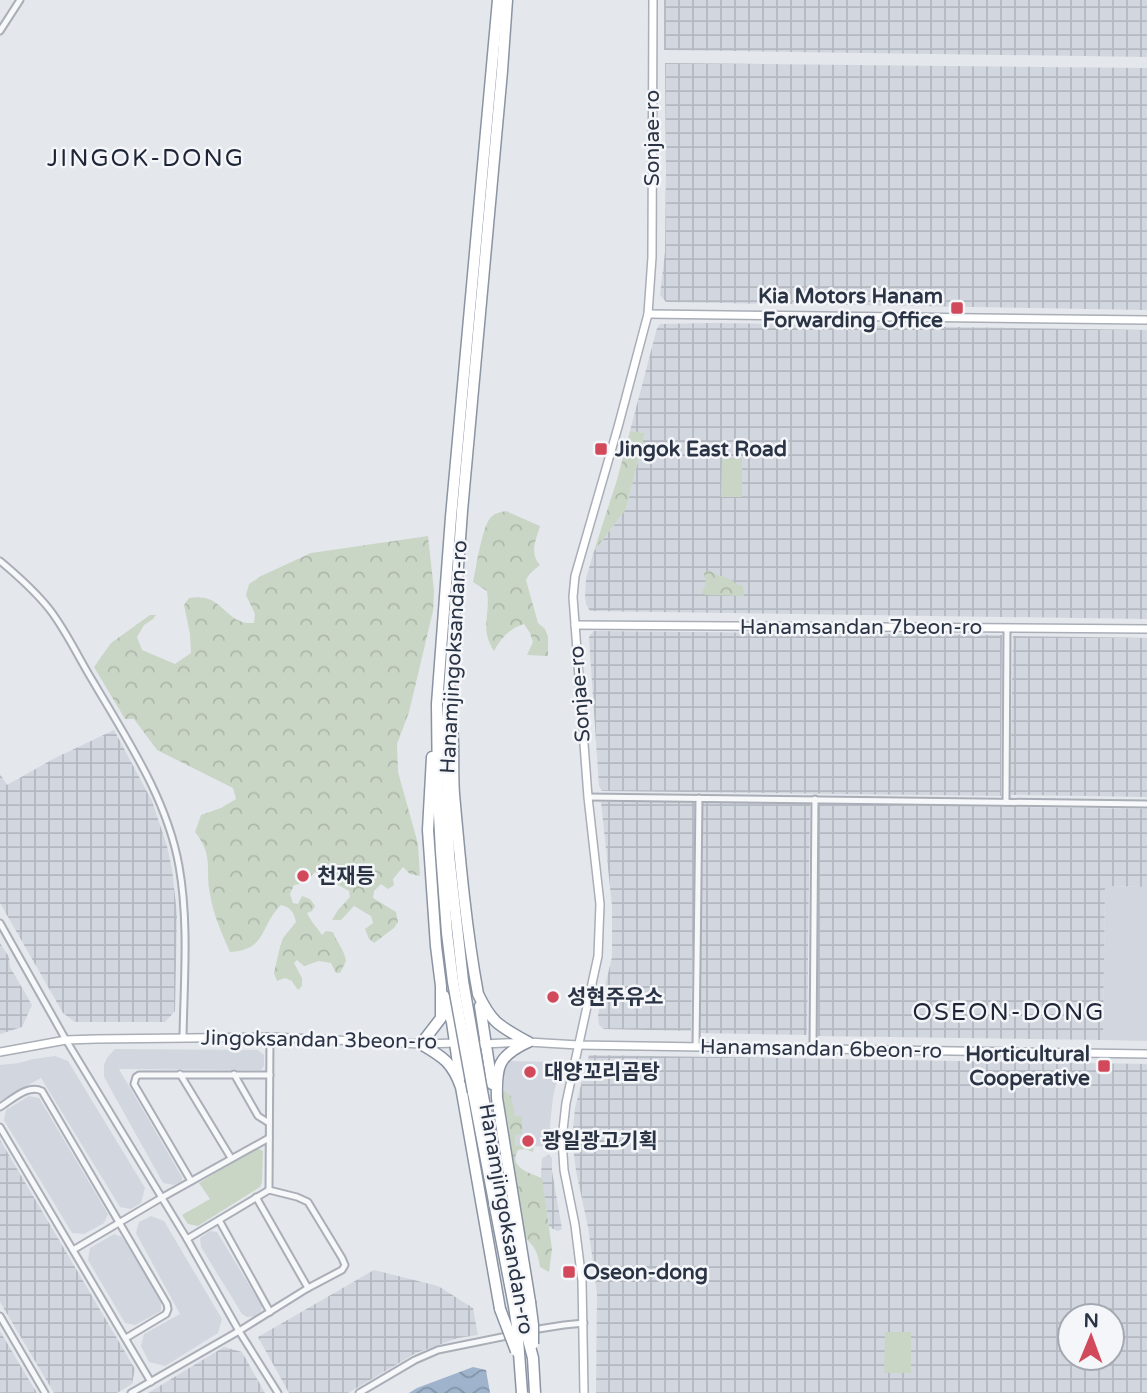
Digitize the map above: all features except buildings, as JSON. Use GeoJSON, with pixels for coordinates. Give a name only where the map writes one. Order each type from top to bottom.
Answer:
{"type":"FeatureCollection","features":[{"type":"Feature","properties":{"kind":"highway"},"geometry":{"type":"LineString","coordinates":[[492,0],[497,70]]}},
{"type":"Feature","properties":{"kind":"highway"},"geometry":{"type":"LineString","coordinates":[[497,70],[498,0]]}},
{"type":"Feature","properties":{"kind":"highway","name":"Hanamjingoksandan-ro"},"geometry":{"type":"LineString","coordinates":[[458,982],[449,855],[446,733],[474,317],[497,70],[507,0]]}},
{"type":"Feature","properties":{"kind":"highway"},"geometry":{"type":"LineString","coordinates":[[497,70],[513,0]]}},
{"type":"Feature","properties":{"kind":"highway","name":"Hanamjingoksandan-ro"},"geometry":{"type":"LineString","coordinates":[[471,354],[450,517],[437,704],[441,852],[447,933],[523,1304],[533,1358],[535,1393]]}},
{"type":"Feature","properties":{"kind":"highway"},"geometry":{"type":"LineString","coordinates":[[449,703],[461,864],[491,1082],[497,1098]]}},
{"type":"Feature","properties":{"kind":"highway"},"geometry":{"type":"LineString","coordinates":[[437,704],[428,830],[441,986],[441,1018],[421,1044],[444,1058],[461,1087]]}},
{"type":"Feature","properties":{"kind":"highway"},"geometry":{"type":"LineString","coordinates":[[441,986],[452,1022],[463,1104],[500,1309],[519,1359]]}},
{"type":"Feature","properties":{"kind":"highway"},"geometry":{"type":"LineString","coordinates":[[478,994],[496,1024],[528,1042]]}},
{"type":"Feature","properties":{"kind":"highway"},"geometry":{"type":"LineString","coordinates":[[523,1304],[496,1076],[503,1060],[512,1050],[528,1042]]}},
{"type":"Feature","properties":{"kind":"highway","name":"Hanamjingoksandan-ro"},"geometry":{"type":"LineString","coordinates":[[522,1393],[517,1326],[523,1304]]}},
{"type":"Feature","properties":{"kind":"street"},"geometry":{"type":"LineString","coordinates":[[0,31],[20,0]]}},
{"type":"Feature","properties":{"kind":"street","name":"Sonjae-ro"},"geometry":{"type":"LineString","coordinates":[[584,1393],[581,1271],[564,1170],[562,1139],[566,1103],[598,956],[600,904],[588,797],[573,597],[575,576],[648,314],[652,257],[653,0]]}},
{"type":"Feature","properties":{"kind":"street"},"geometry":{"type":"LineString","coordinates":[[648,314],[1147,320]]}},
{"type":"Feature","properties":{"kind":"street","name":"Jingoksandan 3beon-ro"},"geometry":{"type":"LineString","coordinates":[[0,561],[25,582],[51,611],[131,746],[167,820],[180,867],[185,918],[183,1037]]}},
{"type":"Feature","properties":{"kind":"street","name":"Hanamsandan 7beon-ro"},"geometry":{"type":"LineString","coordinates":[[575,625],[1147,629]]}},
{"type":"Feature","properties":{"kind":"street"},"geometry":{"type":"LineString","coordinates":[[1006,802],[1007,628]]}},
{"type":"Feature","properties":{"kind":"street"},"geometry":{"type":"LineString","coordinates":[[588,797],[1147,804]]}},
{"type":"Feature","properties":{"kind":"street"},"geometry":{"type":"LineString","coordinates":[[696,1047],[699,798]]}},
{"type":"Feature","properties":{"kind":"street"},"geometry":{"type":"LineString","coordinates":[[813,1048],[815,799]]}},
{"type":"Feature","properties":{"kind":"street"},"geometry":{"type":"LineString","coordinates":[[0,923],[66,1040],[278,1393]]}},
{"type":"Feature","properties":{"kind":"street","name":"Jingoksandan 3beon-ro"},"geometry":{"type":"LineString","coordinates":[[0,1052],[66,1040],[183,1037],[270,1037],[421,1044],[528,1042]]}},
{"type":"Feature","properties":{"kind":"street"},"geometry":{"type":"LineString","coordinates":[[269,1190],[270,1037]]}},
{"type":"Feature","properties":{"kind":"street","name":"Hanamsandan 6beon-ro"},"geometry":{"type":"LineString","coordinates":[[528,1042],[1147,1054]]}},
{"type":"Feature","properties":{"kind":"street"},"geometry":{"type":"LineString","coordinates":[[180,1074],[231,1158]]}},
{"type":"Feature","properties":{"kind":"street"},"geometry":{"type":"LineString","coordinates":[[234,1074],[258,1116],[269,1123]]}},
{"type":"Feature","properties":{"kind":"street"},"geometry":{"type":"LineString","coordinates":[[191,1181],[134,1079],[139,1075],[270,1075]]}},
{"type":"Feature","properties":{"kind":"street"},"geometry":{"type":"LineString","coordinates":[[0,1107],[30,1088],[42,1091],[121,1222],[169,1309],[166,1314],[126,1339]]}},
{"type":"Feature","properties":{"kind":"street"},"geometry":{"type":"LineString","coordinates":[[0,1127],[151,1382]]}},
{"type":"Feature","properties":{"kind":"street"},"geometry":{"type":"LineString","coordinates":[[73,1250],[269,1138]]}},
{"type":"Feature","properties":{"kind":"street"},"geometry":{"type":"LineString","coordinates":[[131,1393],[342,1270],[345,1265],[308,1202],[269,1190],[187,1239]]}},
{"type":"Feature","properties":{"kind":"street"},"geometry":{"type":"LineString","coordinates":[[256,1197],[308,1288]]}},
{"type":"Feature","properties":{"kind":"street"},"geometry":{"type":"LineString","coordinates":[[219,1220],[270,1312]]}},
{"type":"Feature","properties":{"kind":"street"},"geometry":{"type":"LineString","coordinates":[[0,1316],[46,1393]]}},
{"type":"Feature","properties":{"kind":"street"},"geometry":{"type":"LineString","coordinates":[[359,1393],[415,1360],[438,1350],[543,1328],[584,1323]]}},
{"type":"Feature","properties":{"kind":"shaded area"},"geometry":{"type":"Polygon","coordinates":[[[664,0],[1147,0],[1147,57],[664,50],[664,0]]]}},
{"type":"Feature","properties":{"kind":"shaded area"},"geometry":{"type":"Polygon","coordinates":[[[665,63],[1147,68],[1147,310],[666,302],[660,295],[665,252],[665,63]]]}},
{"type":"Feature","properties":{"kind":"shaded area"},"geometry":{"type":"Polygon","coordinates":[[[660,324],[1147,330],[1147,619],[590,611],[585,597],[586,578],[594,551],[626,509],[645,433],[630,431],[657,328],[660,324]]]}},
{"type":"Feature","properties":{"kind":"shaded area"},"geometry":{"type":"Polygon","coordinates":[[[594,631],[1002,635],[1001,796],[602,791],[599,786],[589,638],[594,631]]]}},
{"type":"Feature","properties":{"kind":"shaded area"},"geometry":{"type":"Polygon","coordinates":[[[1013,636],[1147,638],[1147,797],[1011,795],[1013,636]]]}},
{"type":"Feature","properties":{"kind":"shaded area"},"geometry":{"type":"Polygon","coordinates":[[[114,730],[152,801],[172,869],[177,914],[175,1011],[165,1022],[72,1020],[63,1013],[0,903],[0,774],[7,785],[114,730]]]}},
{"type":"Feature","properties":{"kind":"shaded area"},"geometry":{"type":"Polygon","coordinates":[[[601,802],[693,802],[696,806],[691,1031],[604,1029],[599,1025],[598,1015],[612,957],[612,906],[601,802]]]}},
{"type":"Feature","properties":{"kind":"shaded area"},"geometry":{"type":"Polygon","coordinates":[[[702,802],[810,804],[807,1035],[699,1033],[702,802]]]}},
{"type":"Feature","properties":{"kind":"shaded area"},"geometry":{"type":"Polygon","coordinates":[[[819,804],[1147,809],[1147,887],[1105,886],[1103,1040],[816,1036],[819,804]]]}},
{"type":"Feature","properties":{"kind":"shaded area"},"geometry":{"type":"Polygon","coordinates":[[[1105,886],[1147,887],[1147,1041],[1103,1040],[1105,886]]]}},
{"type":"Feature","properties":{"kind":"shaded area"},"geometry":{"type":"Polygon","coordinates":[[[0,943],[9,957],[10,967],[32,1005],[22,1027],[0,1034],[0,943]]]}},
{"type":"Feature","properties":{"kind":"shaded area"},"geometry":{"type":"Polygon","coordinates":[[[115,1049],[258,1050],[264,1055],[264,1066],[261,1070],[119,1069],[182,1177],[182,1181],[174,1185],[163,1183],[104,1077],[104,1065],[115,1049]]]}},
{"type":"Feature","properties":{"kind":"shaded area"},"geometry":{"type":"Polygon","coordinates":[[[589,1055],[1147,1064],[1147,1393],[596,1393],[597,1295],[572,1140],[575,1108],[589,1055]]]}},
{"type":"Feature","properties":{"kind":"shaded area"},"geometry":{"type":"Polygon","coordinates":[[[55,1056],[68,1061],[145,1188],[141,1203],[131,1209],[120,1207],[41,1078],[0,1101],[0,1065],[55,1056]]]}},
{"type":"Feature","properties":{"kind":"shaded area"},"geometry":{"type":"Polygon","coordinates":[[[510,1061],[559,1064],[550,1125],[551,1147],[515,1145],[515,1134],[522,1134],[522,1116],[515,1116],[508,1093],[504,1090],[504,1074],[510,1061]]]}},
{"type":"Feature","properties":{"kind":"shaded area"},"geometry":{"type":"Polygon","coordinates":[[[29,1096],[39,1098],[108,1214],[104,1223],[84,1234],[72,1233],[4,1120],[6,1110],[29,1096]]]}},
{"type":"Feature","properties":{"kind":"shaded area"},"geometry":{"type":"Polygon","coordinates":[[[0,1140],[135,1369],[132,1384],[117,1393],[54,1393],[0,1302],[0,1140]]]}},
{"type":"Feature","properties":{"kind":"shaded area"},"geometry":{"type":"Polygon","coordinates":[[[549,1155],[552,1158],[562,1229],[558,1231],[549,1227],[541,1175],[542,1158],[549,1155]]]}},
{"type":"Feature","properties":{"kind":"shaded area"},"geometry":{"type":"Polygon","coordinates":[[[151,1216],[164,1221],[222,1319],[218,1333],[165,1366],[149,1362],[141,1346],[144,1334],[180,1314],[136,1233],[139,1222],[151,1216]]]}},
{"type":"Feature","properties":{"kind":"shaded area"},"geometry":{"type":"Polygon","coordinates":[[[210,1231],[217,1232],[262,1306],[255,1316],[247,1317],[242,1314],[201,1247],[200,1238],[210,1231]]]}},
{"type":"Feature","properties":{"kind":"shaded area"},"geometry":{"type":"Polygon","coordinates":[[[114,1234],[122,1237],[161,1300],[161,1311],[135,1325],[125,1323],[88,1260],[90,1248],[114,1234]]]}},
{"type":"Feature","properties":{"kind":"shaded area"},"geometry":{"type":"Polygon","coordinates":[[[374,1270],[438,1286],[473,1308],[478,1335],[458,1338],[416,1353],[348,1393],[289,1393],[258,1337],[374,1270]]]}},
{"type":"Feature","properties":{"kind":"shaded area"},"geometry":{"type":"Polygon","coordinates":[[[0,1331],[20,1365],[37,1393],[0,1393],[0,1331]]]}},
{"type":"Feature","properties":{"kind":"shaded area"},"geometry":{"type":"Polygon","coordinates":[[[224,1347],[242,1352],[265,1393],[148,1393],[224,1347]]]}},
{"type":"Feature","properties":{"kind":"green space"},"geometry":{"type":"Polygon","coordinates":[[[630,431],[645,433],[626,509],[594,551],[617,480],[630,431]]]}},
{"type":"Feature","properties":{"kind":"green space"},"geometry":{"type":"Polygon","coordinates":[[[722,458],[742,458],[742,497],[721,497],[722,458]]]}},
{"type":"Feature","properties":{"kind":"green space"},"geometry":{"type":"Polygon","coordinates":[[[506,511],[540,526],[534,551],[540,565],[526,580],[538,623],[545,629],[548,637],[548,656],[527,655],[533,642],[524,624],[506,634],[494,651],[487,635],[487,591],[473,582],[488,522],[494,515],[506,511]]]}},
{"type":"Feature","properties":{"kind":"green space"},"geometry":{"type":"Polygon","coordinates":[[[428,536],[434,591],[433,611],[409,712],[397,744],[398,772],[418,844],[420,876],[410,874],[403,867],[393,879],[394,885],[388,889],[381,884],[374,891],[373,898],[396,912],[398,922],[374,943],[365,929],[373,923],[371,916],[354,906],[341,920],[332,920],[350,897],[349,891],[315,872],[306,881],[294,885],[290,894],[293,903],[298,904],[302,896],[310,899],[315,906],[307,913],[322,935],[326,931],[333,932],[346,961],[340,973],[336,973],[331,963],[319,961],[304,966],[297,960],[294,963],[302,978],[302,986],[298,990],[292,981],[285,978],[277,981],[274,973],[283,938],[296,922],[290,909],[281,905],[257,942],[242,950],[230,952],[216,916],[210,894],[207,855],[195,832],[201,815],[236,799],[233,788],[157,750],[134,719],[125,719],[94,667],[111,643],[150,615],[156,615],[144,625],[137,637],[142,650],[175,664],[191,653],[184,605],[189,598],[199,597],[213,601],[235,618],[254,623],[255,614],[246,595],[249,584],[261,576],[311,553],[428,536]]]}},
{"type":"Feature","properties":{"kind":"green space"},"geometry":{"type":"Polygon","coordinates":[[[710,570],[743,586],[744,596],[701,593],[706,584],[704,573],[710,570]]]}},
{"type":"Feature","properties":{"kind":"green space"},"geometry":{"type":"Polygon","coordinates":[[[504,1090],[511,1096],[515,1116],[522,1116],[522,1134],[515,1135],[515,1145],[534,1146],[533,1152],[518,1150],[516,1161],[521,1168],[542,1178],[552,1249],[549,1272],[540,1267],[535,1250],[524,1237],[502,1096],[504,1090]]]}},
{"type":"Feature","properties":{"kind":"green space"},"geometry":{"type":"Polygon","coordinates":[[[257,1148],[263,1151],[260,1187],[198,1226],[188,1224],[182,1215],[210,1199],[199,1183],[257,1148]]]}},
{"type":"Feature","properties":{"kind":"green space"},"geometry":{"type":"Polygon","coordinates":[[[885,1332],[911,1332],[911,1373],[884,1373],[885,1332]]]}},
{"type":"Feature","properties":{"kind":"water"},"geometry":{"type":"Polygon","coordinates":[[[473,1367],[486,1370],[490,1393],[409,1393],[417,1388],[473,1367]]]}},
{"type":"Feature","properties":{"kind":"place","name":"Kia Motors Hanam Forwarding Office"},"geometry":{"type":"Point","coordinates":[957,308]}},
{"type":"Feature","properties":{"kind":"place","name":"Jingok East Road"},"geometry":{"type":"Point","coordinates":[601,449]}},
{"type":"Feature","properties":{"kind":"place","name":"천재등"},"geometry":{"type":"Point","coordinates":[303,876]}},
{"type":"Feature","properties":{"kind":"place","name":"성현주유소"},"geometry":{"type":"Point","coordinates":[553,997]}},
{"type":"Feature","properties":{"kind":"place","name":"Horticultural Cooperative"},"geometry":{"type":"Point","coordinates":[1104,1066]}},
{"type":"Feature","properties":{"kind":"place","name":"대양꼬리곰탕"},"geometry":{"type":"Point","coordinates":[530,1072]}},
{"type":"Feature","properties":{"kind":"place","name":"광일광고기획"},"geometry":{"type":"Point","coordinates":[528,1141]}},
{"type":"Feature","properties":{"kind":"place","name":"Oseon-dong"},"geometry":{"type":"Point","coordinates":[569,1272]}},
{"type":"Feature","properties":{"kind":"district","name":"JINGOK-DONG"},"geometry":{"type":"Point","coordinates":[146,158]}},
{"type":"Feature","properties":{"kind":"district","name":"OSEON-DONG"},"geometry":{"type":"Point","coordinates":[1009,1012]}}]}
